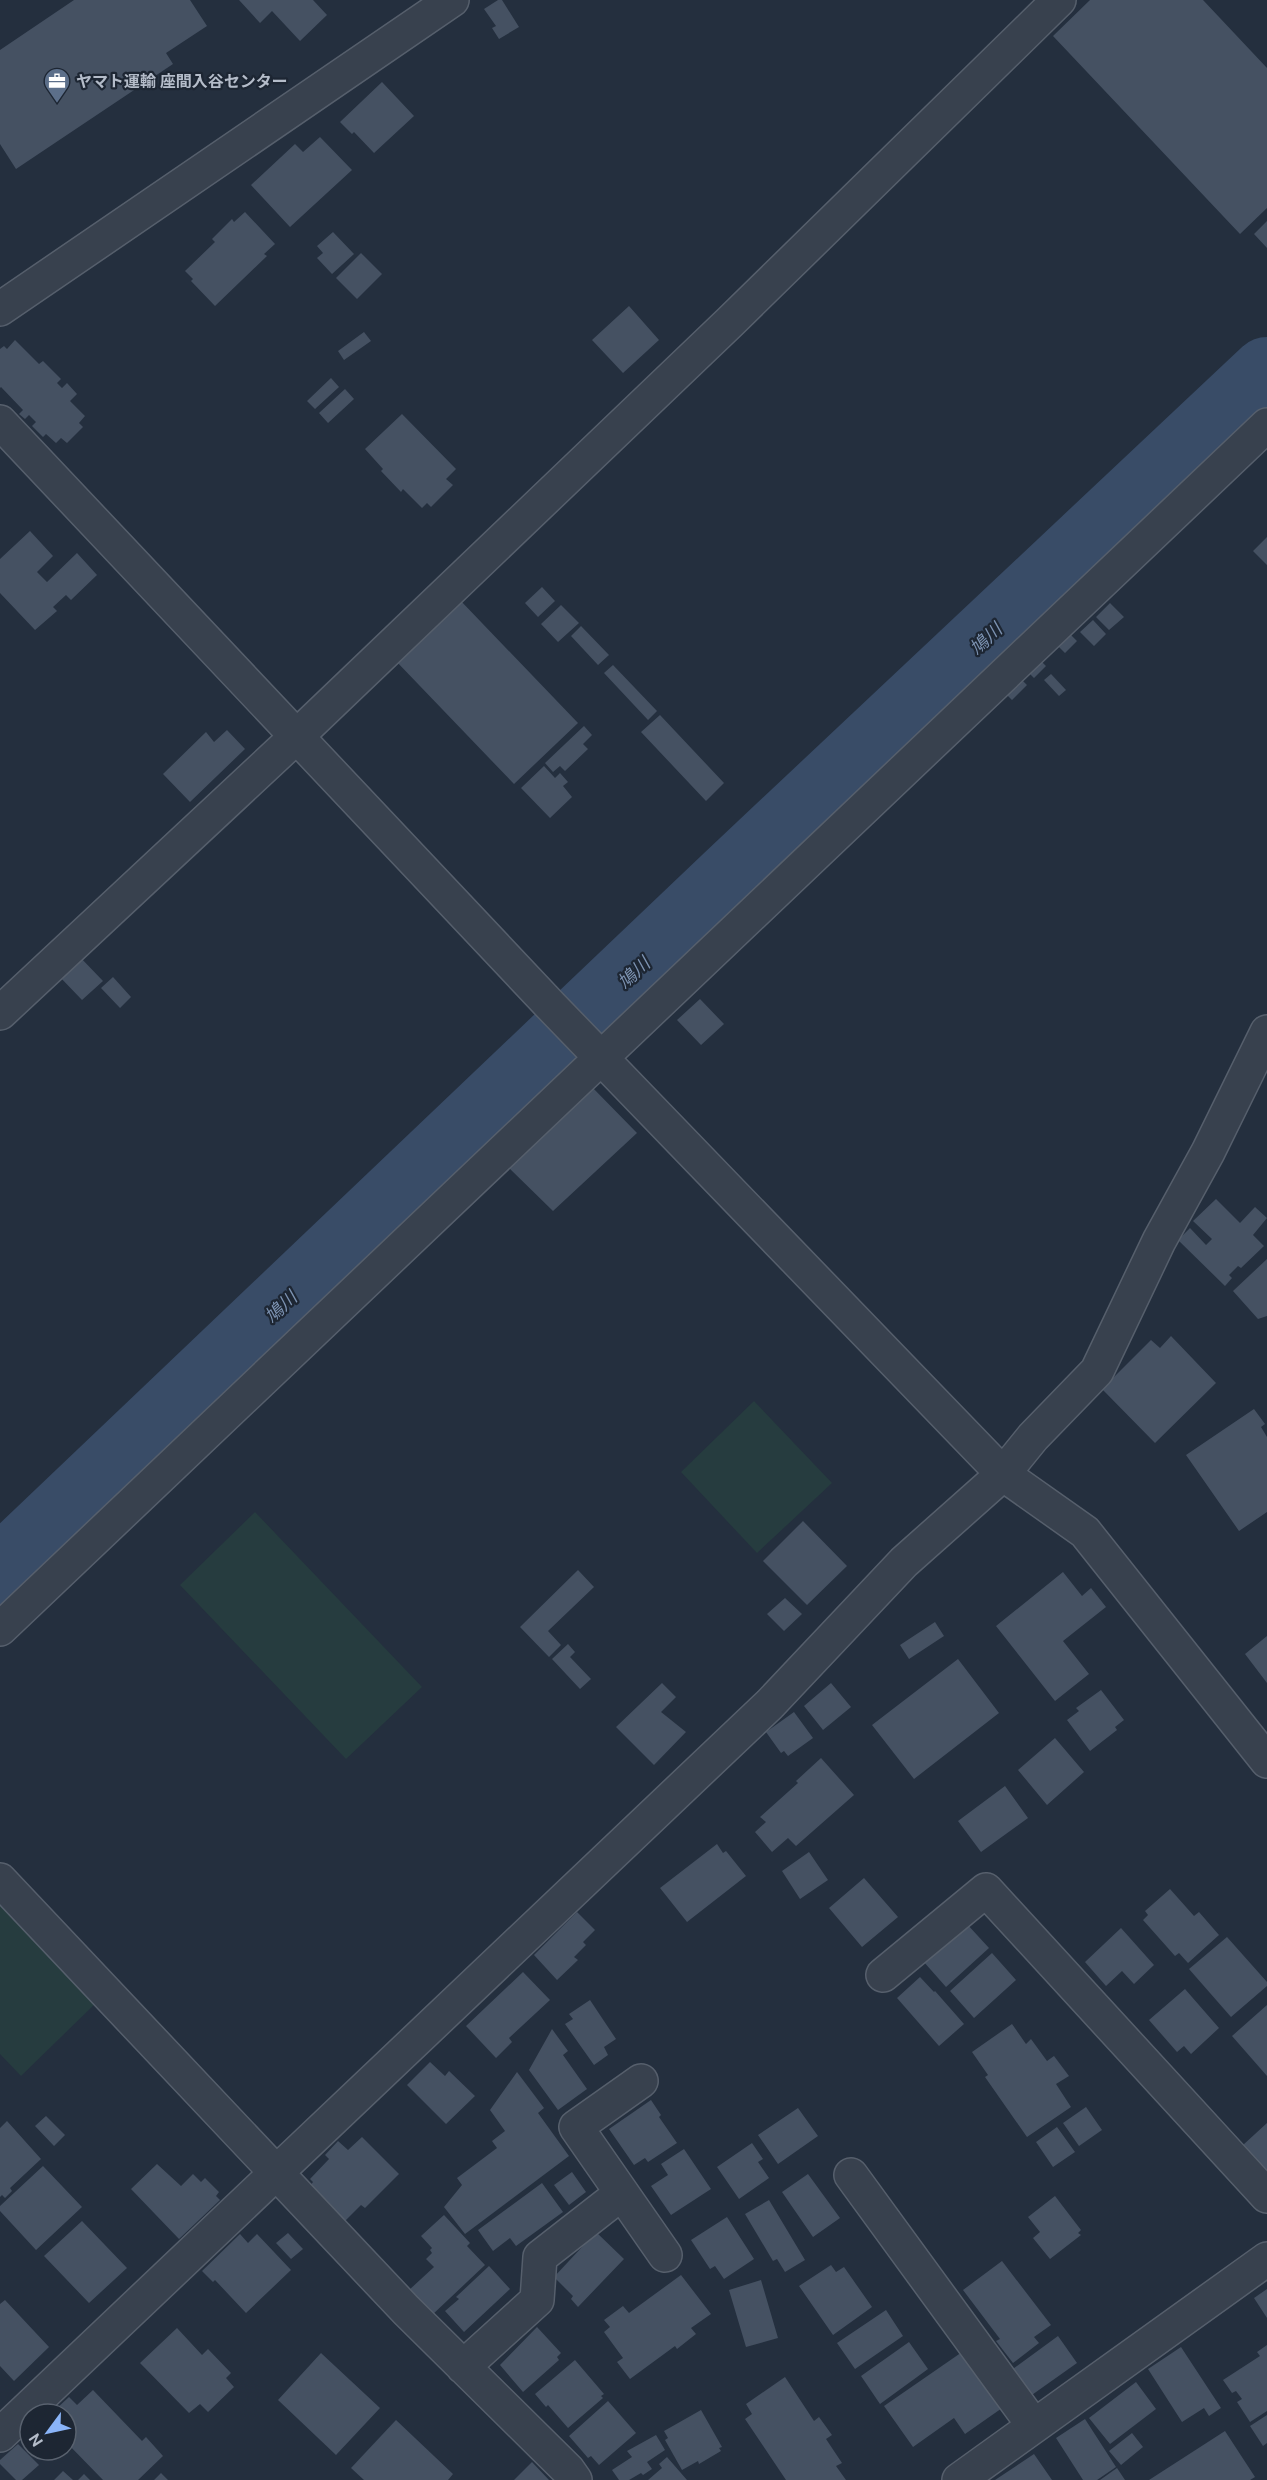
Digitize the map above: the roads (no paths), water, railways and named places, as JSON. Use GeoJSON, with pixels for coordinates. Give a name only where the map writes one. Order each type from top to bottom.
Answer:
{"type":"FeatureCollection","features":[{"type":"Feature","properties":{"kind":"street"},"geometry":{"type":"LineString","coordinates":[[0,309],[452,0]]}},
{"type":"Feature","properties":{"kind":"street"},"geometry":{"type":"LineString","coordinates":[[0,1013],[296,737],[730,322],[1059,0]]}},
{"type":"Feature","properties":{"kind":"street"},"geometry":{"type":"LineString","coordinates":[[0,422],[551,1006],[1003,1473],[1085,1532],[1267,1761]]}},
{"type":"Feature","properties":{"kind":"street"},"geometry":{"type":"LineString","coordinates":[[0,1629],[595,1051],[1267,425]]}},
{"type":"Feature","properties":{"kind":"street"},"geometry":{"type":"LineString","coordinates":[[0,2435],[770,1704],[904,1562],[1003,1473],[1033,1437],[1097,1371],[1159,1241],[1208,1152],[1267,1032]]}},
{"type":"Feature","properties":{"kind":"street"},"geometry":{"type":"LineString","coordinates":[[0,1880],[275,2174],[463,2367],[568,2470],[575,2480]]}},
{"type":"Feature","properties":{"kind":"street"},"geometry":{"type":"LineString","coordinates":[[883,1975],[986,1890],[1267,2196]]}},
{"type":"Feature","properties":{"kind":"street"},"geometry":{"type":"LineString","coordinates":[[641,2081],[576,2127],[665,2255]]}},
{"type":"Feature","properties":{"kind":"street"},"geometry":{"type":"LineString","coordinates":[[851,2175],[1034,2426]]}},
{"type":"Feature","properties":{"kind":"street"},"geometry":{"type":"LineString","coordinates":[[463,2367],[537,2300],[540,2257],[622,2193]]}},
{"type":"Feature","properties":{"kind":"street"},"geometry":{"type":"LineString","coordinates":[[963,2479],[1267,2259]]}},
{"type":"Feature","properties":{"kind":"waterway","name":"鳩川"},"geometry":{"type":"LineString","coordinates":[[0,1573],[730,878],[1267,373]]}},
{"type":"Feature","properties":{"kind":"place","name":"ヤマト運輸 座間入谷センター"},"geometry":{"type":"Point","coordinates":[57,104]}}]}
